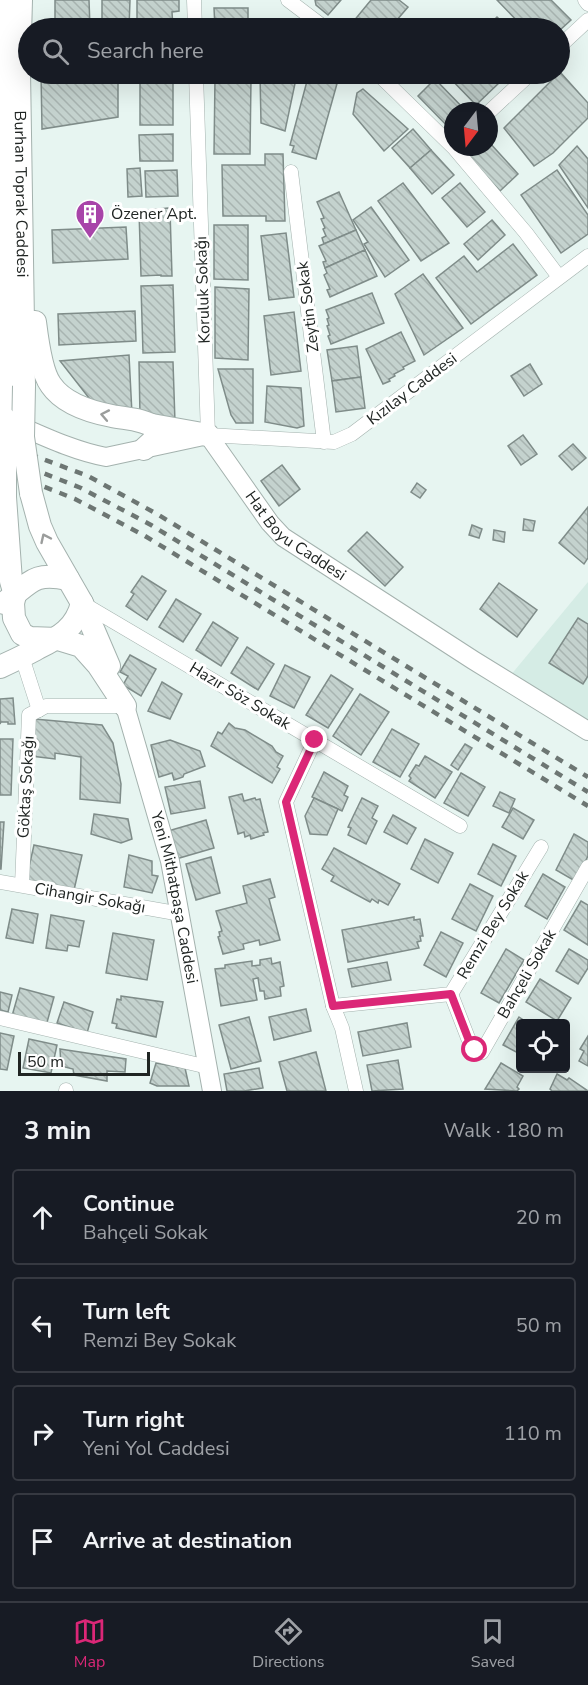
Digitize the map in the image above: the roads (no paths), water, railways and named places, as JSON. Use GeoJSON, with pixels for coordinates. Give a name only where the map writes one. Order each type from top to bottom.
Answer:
{"type":"FeatureCollection","features":[{"type":"Feature","properties":{"kind":"main road","name":"Burhan Toprak Caddesi"},"geometry":{"type":"LineString","coordinates":[[7,600],[9,566],[2,415],[14,382],[8,193],[9,9]]}},
{"type":"Feature","properties":{"kind":"main road"},"geometry":{"type":"LineString","coordinates":[[8,193],[37,345],[50,385],[67,400],[93,413],[208,435]]}},
{"type":"Feature","properties":{"kind":"main road"},"geometry":{"type":"LineString","coordinates":[[14,382],[31,493],[43,534],[82,603],[125,706]]}},
{"type":"Feature","properties":{"kind":"main road"},"geometry":{"type":"LineString","coordinates":[[144,448],[156,438],[156,428],[152,425]]}},
{"type":"Feature","properties":{"kind":"main road"},"geometry":{"type":"LineString","coordinates":[[68,579],[52,575],[38,577],[22,586],[7,600],[13,603],[14,618],[22,634],[30,638],[58,639],[87,651],[125,706]]}},
{"type":"Feature","properties":{"kind":"main road"},"geometry":{"type":"LineString","coordinates":[[0,667],[58,639],[72,627],[80,614],[82,603]]}},
{"type":"Feature","properties":{"kind":"street"},"geometry":{"type":"LineString","coordinates":[[194,0],[195,18]]}},
{"type":"Feature","properties":{"kind":"street"},"geometry":{"type":"LineString","coordinates":[[288,0],[312,18]]}},
{"type":"Feature","properties":{"kind":"street"},"geometry":{"type":"LineString","coordinates":[[585,0],[588,4]]}},
{"type":"Feature","properties":{"kind":"street"},"geometry":{"type":"LineString","coordinates":[[570,37],[588,20]]}},
{"type":"Feature","properties":{"kind":"street","name":"Koruluk Sokağı"},"geometry":{"type":"LineString","coordinates":[[196,84],[208,435]]}},
{"type":"Feature","properties":{"kind":"street"},"geometry":{"type":"LineString","coordinates":[[388,84],[444,137]]}},
{"type":"Feature","properties":{"kind":"street"},"geometry":{"type":"LineString","coordinates":[[498,104],[519,84]]}},
{"type":"Feature","properties":{"kind":"street"},"geometry":{"type":"LineString","coordinates":[[461,156],[559,277]]}},
{"type":"Feature","properties":{"kind":"street","name":"Zeytin Sokak"},"geometry":{"type":"LineString","coordinates":[[291,171],[324,442]]}},
{"type":"Feature","properties":{"kind":"street","name":"Kızılay Caddesi"},"geometry":{"type":"LineString","coordinates":[[208,435],[334,442],[352,434],[588,256]]}},
{"type":"Feature","properties":{"kind":"street"},"geometry":{"type":"LineString","coordinates":[[2,415],[94,455],[106,457],[208,435]]}},
{"type":"Feature","properties":{"kind":"street","name":"Hat Boyu Caddesi"},"geometry":{"type":"LineString","coordinates":[[208,435],[270,523],[283,537],[588,731]]}},
{"type":"Feature","properties":{"kind":"street","name":"Hazır Söz Sokak"},"geometry":{"type":"LineString","coordinates":[[82,603],[460,826]]}},
{"type":"Feature","properties":{"kind":"street"},"geometry":{"type":"LineString","coordinates":[[22,657],[39,710],[46,706],[125,706]]}},
{"type":"Feature","properties":{"kind":"street","name":"Yeni Mithatpaşa Caddesi"},"geometry":{"type":"LineString","coordinates":[[125,706],[156,810],[181,914],[212,1091]]}},
{"type":"Feature","properties":{"kind":"street","name":"Göktaş Sokağı"},"geometry":{"type":"LineString","coordinates":[[22,885],[29,715],[39,710]]}},
{"type":"Feature","properties":{"kind":"street"},"geometry":{"type":"LineString","coordinates":[[315,740],[286,802],[333,1006],[342,1028],[356,1091]]}},
{"type":"Feature","properties":{"kind":"street","name":"Remzi Bey Sokak"},"geometry":{"type":"LineString","coordinates":[[333,1006],[451,994],[541,847]]}},
{"type":"Feature","properties":{"kind":"street","name":"Bahçeli Sokak"},"geometry":{"type":"LineString","coordinates":[[451,994],[468,1038],[475,1050],[482,1052],[588,867]]}},
{"type":"Feature","properties":{"kind":"street","name":"Cihangir Sokağı"},"geometry":{"type":"LineString","coordinates":[[0,882],[181,914]]}},
{"type":"Feature","properties":{"kind":"street"},"geometry":{"type":"LineString","coordinates":[[0,1018],[208,1067]]}},
{"type":"Feature","properties":{"kind":"railway"},"geometry":{"type":"LineString","coordinates":[[0,443],[88,476],[157,514],[588,777]]}},
{"type":"Feature","properties":{"kind":"railway"},"geometry":{"type":"LineString","coordinates":[[0,456],[81,488],[151,525],[588,792]]}},
{"type":"Feature","properties":{"kind":"railway"},"geometry":{"type":"LineString","coordinates":[[0,469],[75,499],[145,536],[588,806]]}},
{"type":"Feature","properties":{"kind":"place","name":"Özener Apt."},"geometry":{"type":"Point","coordinates":[90,240]}}]}
